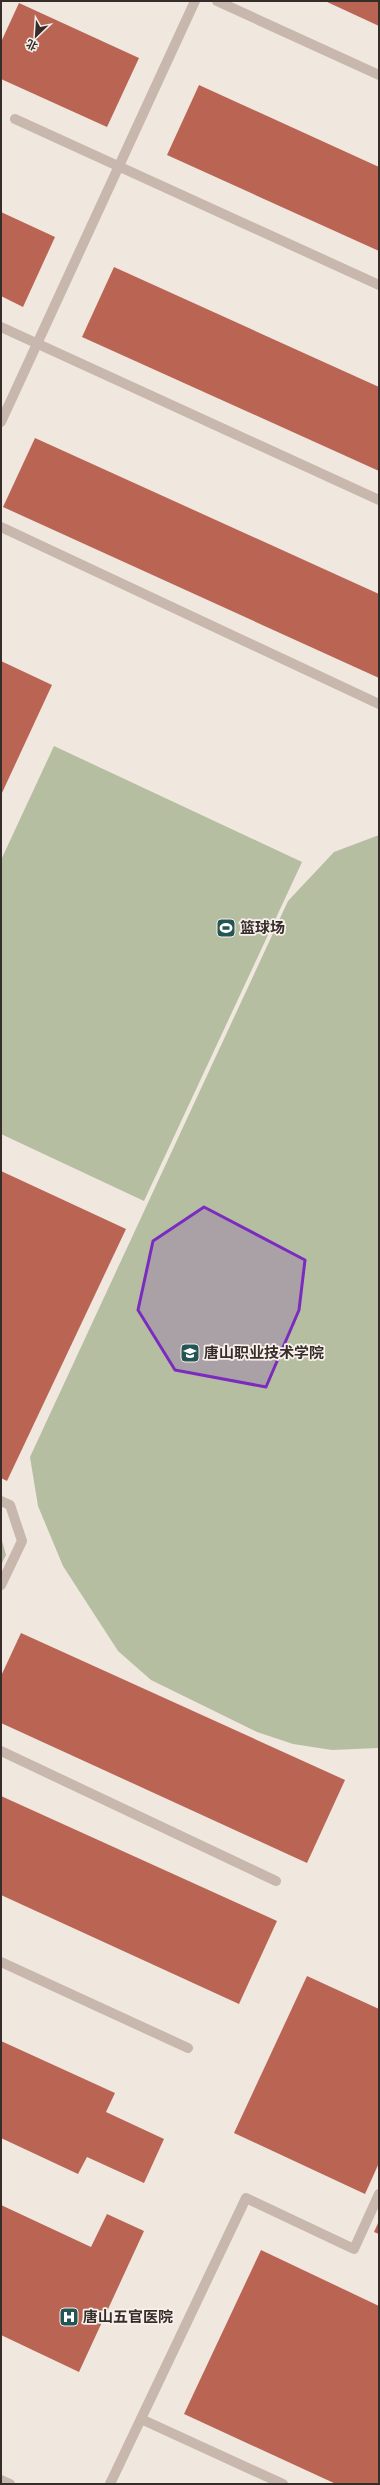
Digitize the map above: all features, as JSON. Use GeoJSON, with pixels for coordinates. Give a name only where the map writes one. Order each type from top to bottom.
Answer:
{"type":"FeatureCollection","features":[{"type":"Feature","properties":{"kind":"street"},"geometry":{"type":"LineString","coordinates":[[1,422],[195,1]]}},
{"type":"Feature","properties":{"kind":"street"},"geometry":{"type":"LineString","coordinates":[[217,1],[379,75]]}},
{"type":"Feature","properties":{"kind":"street"},"geometry":{"type":"LineString","coordinates":[[15,119],[379,286]]}},
{"type":"Feature","properties":{"kind":"street"},"geometry":{"type":"LineString","coordinates":[[1,327],[379,500]]}},
{"type":"Feature","properties":{"kind":"street"},"geometry":{"type":"LineString","coordinates":[[1,527],[379,704]]}},
{"type":"Feature","properties":{"kind":"street"},"geometry":{"type":"LineString","coordinates":[[1,1501],[10,1505],[22,1541],[1,1585]]}},
{"type":"Feature","properties":{"kind":"street"},"geometry":{"type":"LineString","coordinates":[[1,1751],[276,1882]]}},
{"type":"Feature","properties":{"kind":"street"},"geometry":{"type":"LineString","coordinates":[[1,1962],[188,2048]]}},
{"type":"Feature","properties":{"kind":"street"},"geometry":{"type":"LineString","coordinates":[[110,2484],[246,2198],[354,2249],[379,2194]]}},
{"type":"Feature","properties":{"kind":"street"},"geometry":{"type":"LineString","coordinates":[[141,2419],[283,2484]]}},
{"type":"Feature","properties":{"kind":"street"},"geometry":{"type":"LineString","coordinates":[[1,2480],[10,2484]]}},
{"type":"Feature","properties":{"kind":"highlighted area"},"geometry":{"type":"Polygon","coordinates":[[[204,1207],[305,1260],[299,1310],[266,1387],[175,1370],[138,1310],[153,1241],[204,1207]]]}},
{"type":"Feature","properties":{"kind":"green space"},"geometry":{"type":"Polygon","coordinates":[[[54,746],[302,862],[144,1201],[1,1134],[1,860],[54,746]]]}},
{"type":"Feature","properties":{"kind":"green space"},"geometry":{"type":"Polygon","coordinates":[[[379,835],[379,1748],[332,1750],[293,1744],[257,1732],[151,1680],[118,1651],[63,1566],[38,1506],[30,1457],[288,901],[334,852],[379,835]]]}},
{"type":"Feature","properties":{"kind":"green space"},"geometry":{"type":"Polygon","coordinates":[[[1,1537],[6,1555],[1,1565],[1,1537]]]}},
{"type":"Feature","properties":{"kind":"building"},"geometry":{"type":"Polygon","coordinates":[[[325,1],[379,1],[379,26],[325,1]]]}},
{"type":"Feature","properties":{"kind":"building"},"geometry":{"type":"Polygon","coordinates":[[[19,3],[139,58],[107,127],[1,79],[1,42],[19,3]]]}},
{"type":"Feature","properties":{"kind":"building"},"geometry":{"type":"Polygon","coordinates":[[[199,85],[379,167],[379,251],[167,155],[199,85]]]}},
{"type":"Feature","properties":{"kind":"building"},"geometry":{"type":"Polygon","coordinates":[[[1,212],[55,237],[23,307],[1,296],[1,212]]]}},
{"type":"Feature","properties":{"kind":"building"},"geometry":{"type":"Polygon","coordinates":[[[114,267],[379,387],[379,471],[82,337],[114,267]]]}},
{"type":"Feature","properties":{"kind":"building"},"geometry":{"type":"Polygon","coordinates":[[[35,438],[379,594],[379,678],[3,507],[35,438]]]}},
{"type":"Feature","properties":{"kind":"building"},"geometry":{"type":"Polygon","coordinates":[[[1,661],[52,685],[1,795],[1,661]]]}},
{"type":"Feature","properties":{"kind":"building"},"geometry":{"type":"Polygon","coordinates":[[[1,1171],[126,1229],[7,1481],[1,1478],[1,1171]]]}},
{"type":"Feature","properties":{"kind":"building"},"geometry":{"type":"Polygon","coordinates":[[[21,1633],[345,1780],[307,1863],[1,1723],[1,1676],[21,1633]]]}},
{"type":"Feature","properties":{"kind":"building"},"geometry":{"type":"Polygon","coordinates":[[[1,1796],[277,1921],[239,2004],[1,1895],[1,1796]]]}},
{"type":"Feature","properties":{"kind":"building"},"geometry":{"type":"Polygon","coordinates":[[[307,1976],[379,2009],[379,2163],[365,2194],[234,2133],[307,1976]]]}},
{"type":"Feature","properties":{"kind":"building"},"geometry":{"type":"Polygon","coordinates":[[[1,2041],[115,2093],[106,2112],[164,2139],[144,2183],[87,2157],[78,2174],[1,2138],[1,2041]]]}},
{"type":"Feature","properties":{"kind":"building"},"geometry":{"type":"Polygon","coordinates":[[[1,2205],[91,2247],[107,2214],[144,2231],[79,2372],[1,2335],[1,2205]]]}},
{"type":"Feature","properties":{"kind":"building"},"geometry":{"type":"Polygon","coordinates":[[[379,2221],[379,2234],[374,2232],[379,2221]]]}},
{"type":"Feature","properties":{"kind":"building"},"geometry":{"type":"Polygon","coordinates":[[[261,2250],[379,2306],[379,2484],[336,2484],[184,2414],[261,2250]]]}},
{"type":"Feature","properties":{"kind":"place","name":"篮球场"},"geometry":{"type":"Point","coordinates":[226,928]}},
{"type":"Feature","properties":{"kind":"place","name":"唐山职业技术学院"},"geometry":{"type":"Point","coordinates":[190,1353]}},
{"type":"Feature","properties":{"kind":"place","name":"唐山五官医院"},"geometry":{"type":"Point","coordinates":[69,2317]}}]}
